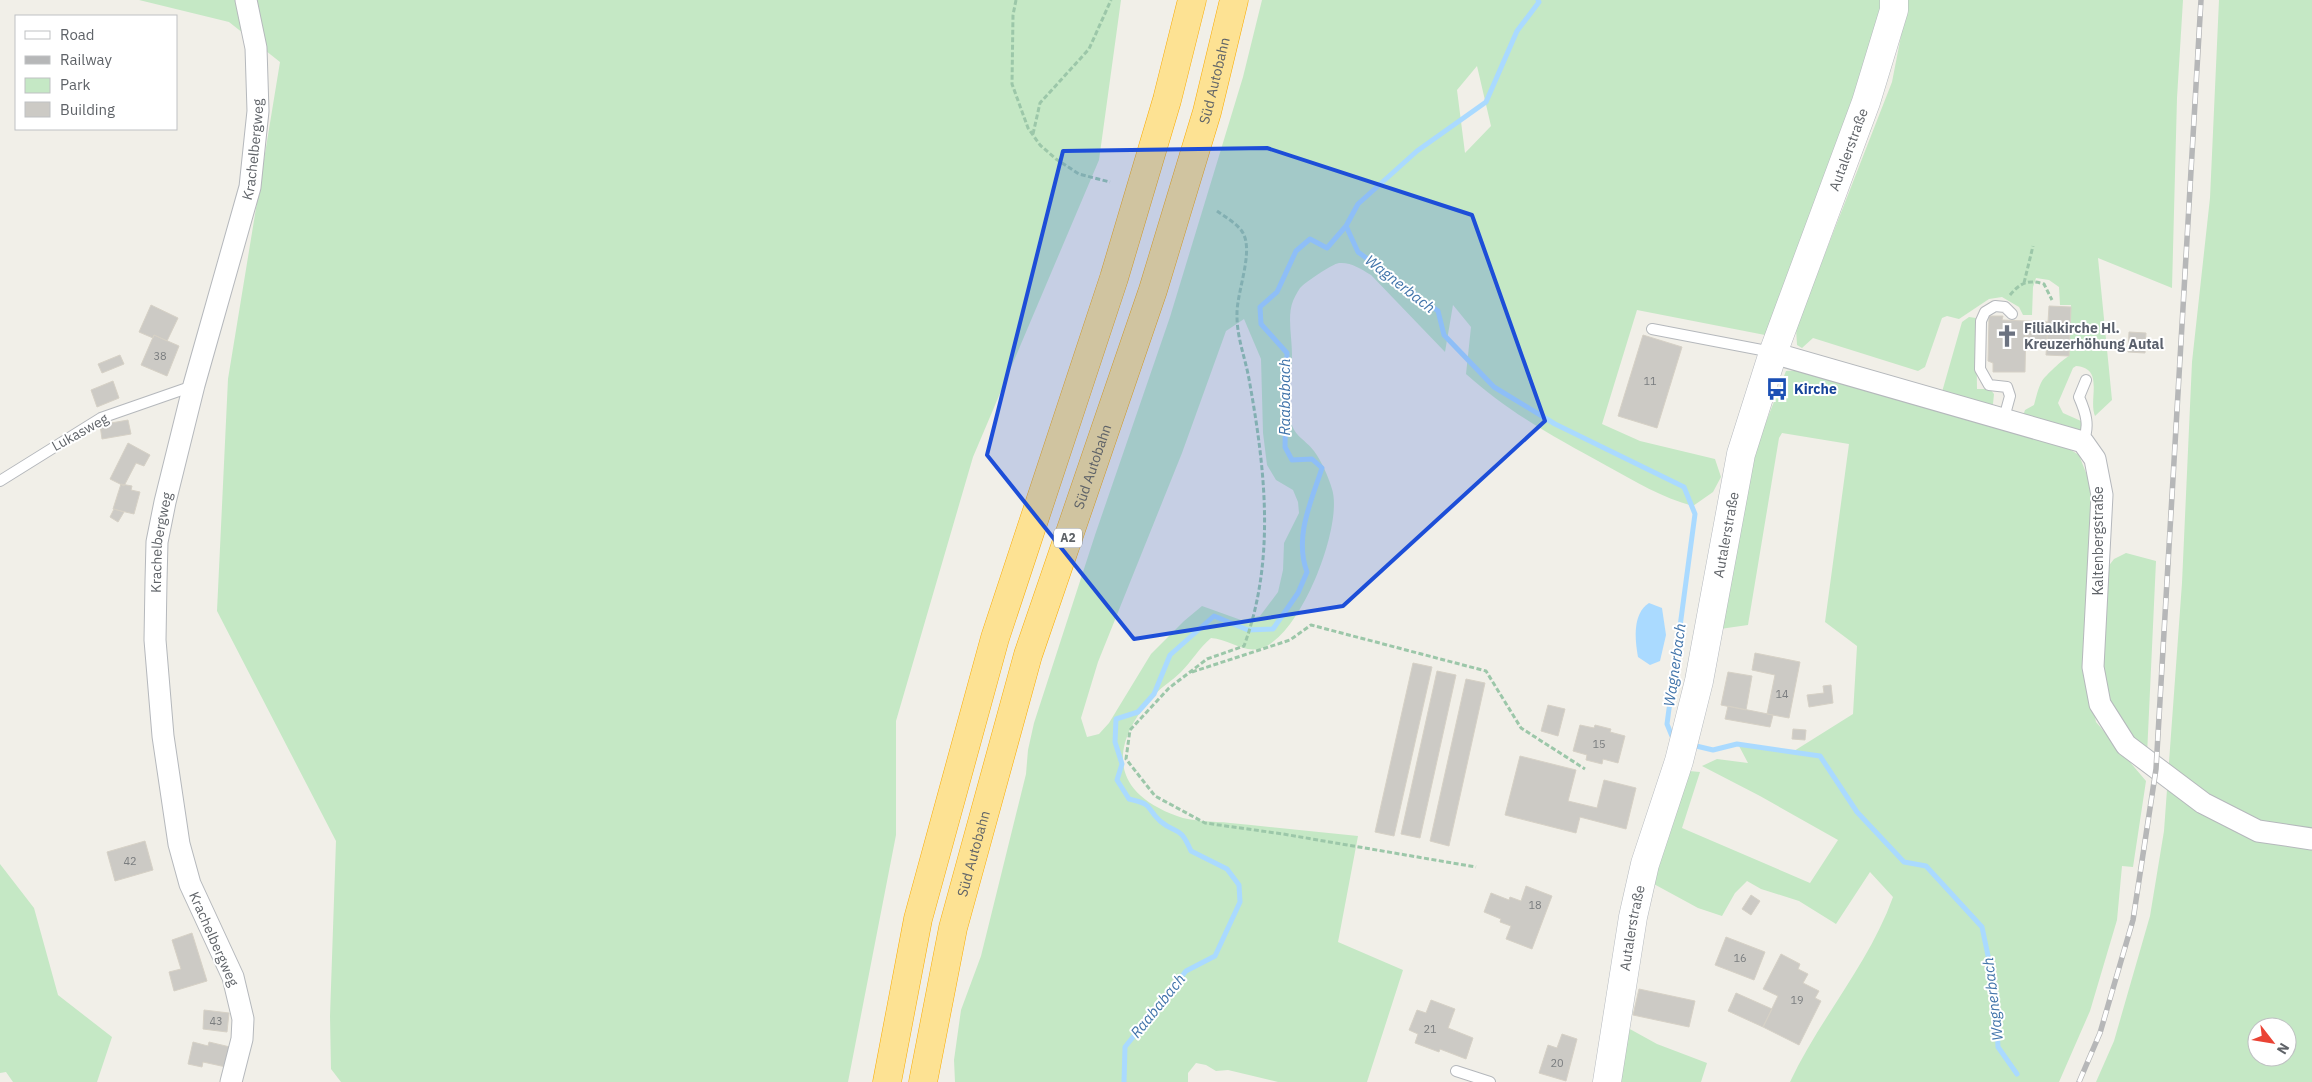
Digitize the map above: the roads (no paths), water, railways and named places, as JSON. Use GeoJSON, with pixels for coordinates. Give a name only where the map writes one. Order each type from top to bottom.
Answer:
{"type":"FeatureCollection","features":[{"type":"Feature","properties":{"kind":"highway"},"geometry":{"type":"LineString","coordinates":[[887,1082],[918,919],[995,638],[1114,278],[1167,100],[1192,0]]}},
{"type":"Feature","properties":{"kind":"highway","name":"Süd Autobahn"},"geometry":{"type":"LineString","coordinates":[[923,1082],[953,928],[1028,655],[1153,290],[1207,112],[1234,0]]}},
{"type":"Feature","properties":{"kind":"main road","name":"Autalerstraße"},"geometry":{"type":"LineString","coordinates":[[1608,1082],[1633,917],[1645,864],[1688,729],[1711,622],[1741,454],[1773,352],[1866,102],[1894,10],[1894,0]]}},
{"type":"Feature","properties":{"kind":"street","name":"Krachelbergweg"},"geometry":{"type":"LineString","coordinates":[[231,1082],[242,1039],[243,1019],[233,977],[190,884],[179,844],[163,736],[155,640],[158,542],[165,502],[194,385],[250,187],[258,102],[256,48],[246,0]]}},
{"type":"Feature","properties":{"kind":"street"},"geometry":{"type":"LineString","coordinates":[[1773,352],[2083,442]]}},
{"type":"Feature","properties":{"kind":"street","name":"Kaltenbergstraße"},"geometry":{"type":"LineString","coordinates":[[2083,442],[2095,460],[2102,495],[2094,668],[2100,704],[2126,745],[2203,803],[2258,831],[2312,839]]}},
{"type":"Feature","properties":{"kind":"lane"},"geometry":{"type":"LineString","coordinates":[[2004,418],[2010,396],[2008,387],[1989,385],[1984,380],[1980,369],[1981,321],[1985,312],[1995,306],[2009,310]]}},
{"type":"Feature","properties":{"kind":"lane"},"geometry":{"type":"LineString","coordinates":[[1652,329],[1773,352]]}},
{"type":"Feature","properties":{"kind":"lane"},"geometry":{"type":"LineString","coordinates":[[2083,442],[2088,430],[2085,410],[2079,398],[2086,380]]}},
{"type":"Feature","properties":{"kind":"lane","name":"Lukasweg"},"geometry":{"type":"LineString","coordinates":[[0,481],[101,418],[194,385]]}},
{"type":"Feature","properties":{"kind":"lane"},"geometry":{"type":"LineString","coordinates":[[1456,1071],[1490,1082]]}},
{"type":"Feature","properties":{"kind":"water"},"geometry":{"type":"Polygon","coordinates":[[[1649,603],[1662,608],[1666,635],[1660,661],[1650,665],[1638,657],[1636,643],[1637,620],[1649,603]]]}},
{"type":"Feature","properties":{"kind":"waterway","name":"Raababach"},"geometry":{"type":"LineString","coordinates":[[1124,1082],[1125,1047],[1186,971],[1215,956],[1240,902],[1239,885],[1227,869],[1191,851],[1181,834],[1160,821],[1146,805],[1129,799],[1117,780],[1122,764],[1115,742],[1116,719],[1138,712],[1154,694],[1170,655],[1214,616],[1248,630],[1273,629],[1298,593],[1307,572],[1303,559],[1303,533],[1309,507],[1322,468],[1312,459],[1292,460],[1285,447],[1287,353],[1261,324],[1260,307],[1277,292],[1296,251],[1310,239],[1327,248],[1346,226],[1358,204],[1417,151],[1486,102],[1517,31],[1539,2],[1538,0]]}},
{"type":"Feature","properties":{"kind":"waterway","name":"Wagnerbach"},"geometry":{"type":"LineString","coordinates":[[1346,226],[1358,252],[1438,311],[1444,335],[1494,387],[1555,424],[1684,487],[1695,514],[1667,724],[1674,741]]}},
{"type":"Feature","properties":{"kind":"waterway","name":"Wagnerbach"},"geometry":{"type":"LineString","coordinates":[[1692,745],[1713,750],[1737,744],[1820,756],[1857,812],[1904,862],[1926,866],[1982,927],[1995,989],[1998,1047],[2017,1074]]}},
{"type":"Feature","properties":{"kind":"railway"},"geometry":{"type":"LineString","coordinates":[[2079,1082],[2100,1033],[2133,920],[2156,769],[2201,0]]}},
{"type":"Feature","properties":{"kind":"place","name":"Filialkirche Hl. Kreuzerhöhung Autal"},"geometry":{"type":"Point","coordinates":[2007,336]}},
{"type":"Feature","properties":{"kind":"place","name":"Kirche"},"geometry":{"type":"Point","coordinates":[1777,389]}}]}
